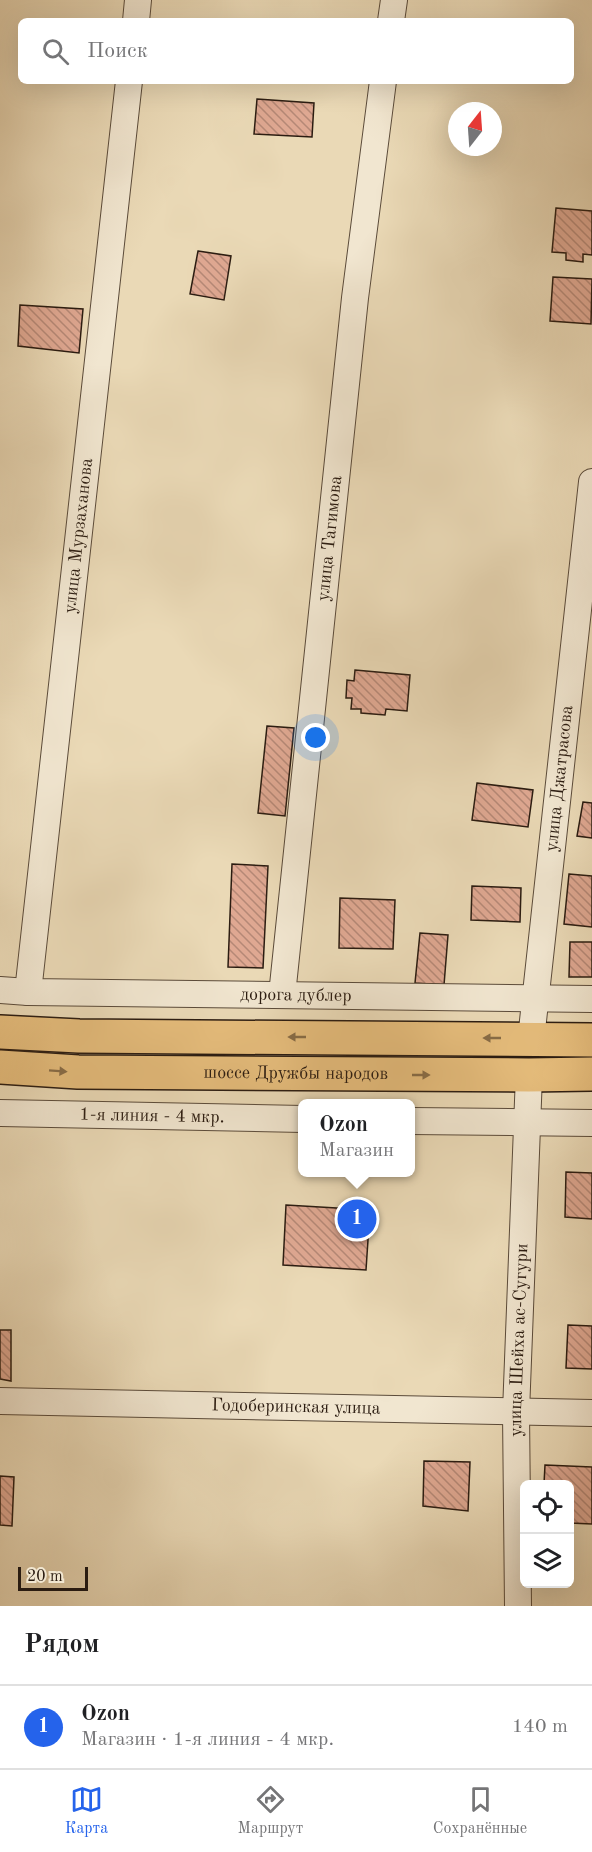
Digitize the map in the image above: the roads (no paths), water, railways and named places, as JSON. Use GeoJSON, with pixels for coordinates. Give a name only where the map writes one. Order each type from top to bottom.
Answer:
{"type":"FeatureCollection","features":[{"type":"Feature","properties":{"kind":"main road"},"geometry":{"type":"LineString","coordinates":[[0,1032],[79,1036],[592,1040]]}},
{"type":"Feature","properties":{"kind":"main road"},"geometry":{"type":"LineString","coordinates":[[529,1076],[531,1039]]}},
{"type":"Feature","properties":{"kind":"main road","name":"шоссе Дружбы народов"},"geometry":{"type":"LineString","coordinates":[[0,1067],[78,1072],[529,1076],[592,1074]]}},
{"type":"Feature","properties":{"kind":"street"},"geometry":{"type":"LineString","coordinates":[[136,18],[138,0]]}},
{"type":"Feature","properties":{"kind":"street"},"geometry":{"type":"LineString","coordinates":[[391,18],[394,0]]}},
{"type":"Feature","properties":{"kind":"street","name":"улица Мурзаханова"},"geometry":{"type":"LineString","coordinates":[[28,992],[129,84]]}},
{"type":"Feature","properties":{"kind":"street","name":"улица Тагимова"},"geometry":{"type":"LineString","coordinates":[[282,995],[355,297],[383,84]]}},
{"type":"Feature","properties":{"kind":"street","name":"улица Джатрасова"},"geometry":{"type":"LineString","coordinates":[[531,1039],[592,482]]}},
{"type":"Feature","properties":{"kind":"street","name":"дорога дублер"},"geometry":{"type":"LineString","coordinates":[[0,990],[535,1000],[592,999]]}},
{"type":"Feature","properties":{"kind":"street","name":"улица Шейха ас-Сугури"},"geometry":{"type":"LineString","coordinates":[[518,1606],[516,1412],[529,1076]]}},
{"type":"Feature","properties":{"kind":"street","name":"1-я линия - 4 мкр."},"geometry":{"type":"LineString","coordinates":[[0,1113],[298,1119]]}},
{"type":"Feature","properties":{"kind":"street"},"geometry":{"type":"LineString","coordinates":[[415,1120],[592,1123]]}},
{"type":"Feature","properties":{"kind":"street","name":"Годоберинская улица"},"geometry":{"type":"LineString","coordinates":[[0,1401],[592,1413]]}},
{"type":"Feature","properties":{"kind":"place","name":"Ozon"},"geometry":{"type":"Point","coordinates":[357,1219]}}]}
